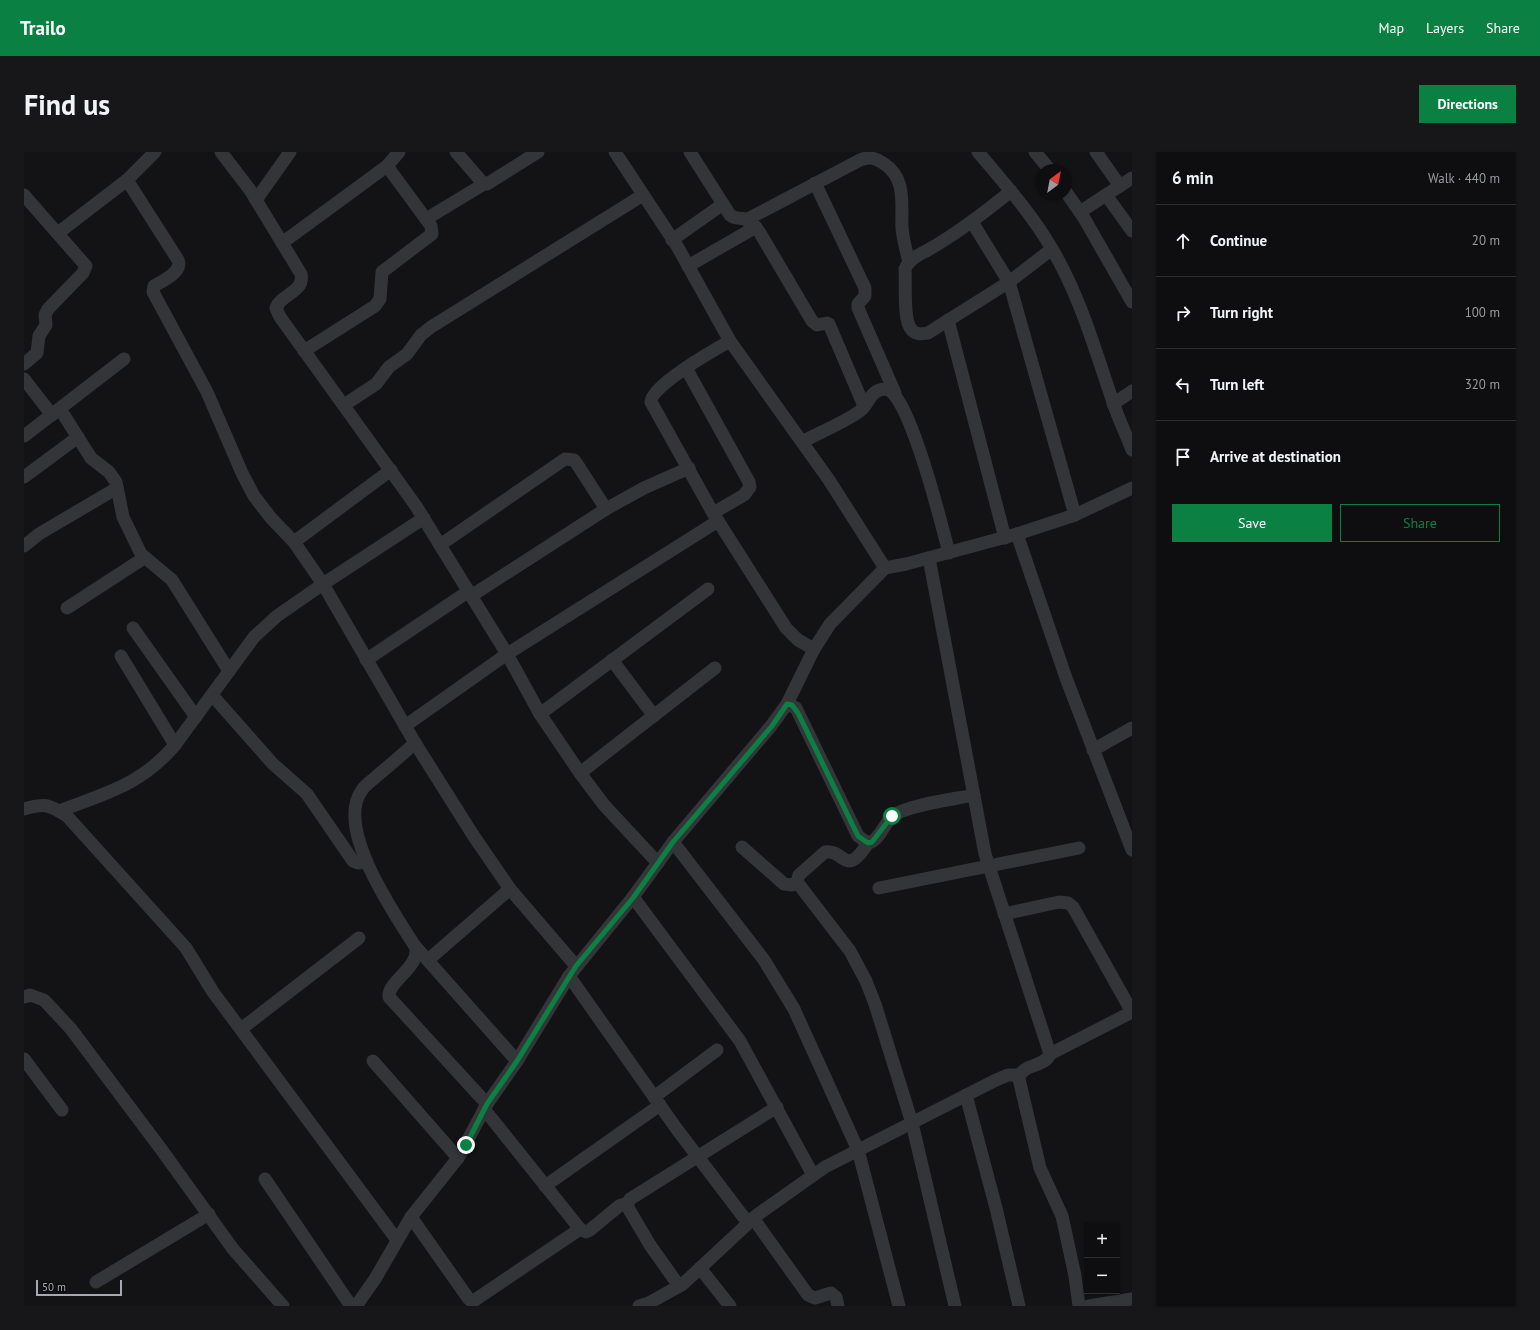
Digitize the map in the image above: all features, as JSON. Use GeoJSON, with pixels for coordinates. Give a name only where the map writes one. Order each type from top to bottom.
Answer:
{"type":"FeatureCollection","features":[{"type":"Feature","properties":{"kind":"street"},"geometry":{"type":"LineString","coordinates":[[58,233],[127,180],[155,152]]}},
{"type":"Feature","properties":{"kind":"street"},"geometry":{"type":"LineString","coordinates":[[221,152],[256,200],[301,274],[302,279],[298,287],[277,304],[276,308],[280,317],[424,518],[507,654],[540,714],[580,773],[604,805],[658,863]]}},
{"type":"Feature","properties":{"kind":"street"},"geometry":{"type":"LineString","coordinates":[[256,200],[290,152]]}},
{"type":"Feature","properties":{"kind":"street"},"geometry":{"type":"LineString","coordinates":[[282,243],[386,166],[396,158],[399,152]]}},
{"type":"Feature","properties":{"kind":"street"},"geometry":{"type":"LineString","coordinates":[[456,152],[484,184]]}},
{"type":"Feature","properties":{"kind":"street"},"geometry":{"type":"LineString","coordinates":[[426,219],[484,184],[490,183],[538,152]]}},
{"type":"Feature","properties":{"kind":"street"},"geometry":{"type":"LineString","coordinates":[[615,152],[688,266],[730,341],[829,480],[884,568]]}},
{"type":"Feature","properties":{"kind":"street"},"geometry":{"type":"LineString","coordinates":[[690,152],[723,204],[734,218],[751,223],[812,321],[817,325],[824,323],[829,324],[864,406]]}},
{"type":"Feature","properties":{"kind":"street"},"geometry":{"type":"LineString","coordinates":[[978,152],[1011,191],[1052,249],[1086,323],[1113,404],[1132,450]]}},
{"type":"Feature","properties":{"kind":"street"},"geometry":{"type":"LineString","coordinates":[[1036,152],[1045,164]]}},
{"type":"Feature","properties":{"kind":"street"},"geometry":{"type":"LineString","coordinates":[[1096,152],[1120,186]]}},
{"type":"Feature","properties":{"kind":"street"},"geometry":{"type":"LineString","coordinates":[[688,266],[751,223],[815,183],[865,158],[878,159],[896,176],[902,196],[903,235],[909,262]]}},
{"type":"Feature","properties":{"kind":"street"},"geometry":{"type":"LineString","coordinates":[[304,350],[378,302],[382,272],[432,234],[432,226],[386,166]]}},
{"type":"Feature","properties":{"kind":"street"},"geometry":{"type":"LineString","coordinates":[[1080,212],[1132,178]]}},
{"type":"Feature","properties":{"kind":"street"},"geometry":{"type":"LineString","coordinates":[[127,180],[180,263],[175,272],[154,286],[153,292],[207,392],[242,473],[254,496],[271,518],[294,542],[323,584],[415,743],[472,835],[510,889],[572,971],[657,1101],[698,1157],[751,1220],[808,1295],[815,1298],[831,1293],[836,1296],[838,1306]]}},
{"type":"Feature","properties":{"kind":"street"},"geometry":{"type":"LineString","coordinates":[[815,183],[865,288],[865,296],[858,304],[858,308],[924,460],[949,553]]}},
{"type":"Feature","properties":{"kind":"street"},"geometry":{"type":"LineString","coordinates":[[1011,191],[972,222],[909,262],[905,270],[907,322],[910,328],[920,334],[928,333],[1009,282],[1052,249]]}},
{"type":"Feature","properties":{"kind":"street"},"geometry":{"type":"LineString","coordinates":[[24,195],[84,263],[85,270],[48,309],[45,315],[46,325],[39,336],[37,353],[24,364]]}},
{"type":"Feature","properties":{"kind":"street"},"geometry":{"type":"LineString","coordinates":[[344,405],[376,384],[389,367],[407,354],[422,335],[431,327],[643,195]]}},
{"type":"Feature","properties":{"kind":"street"},"geometry":{"type":"LineString","coordinates":[[1106,195],[1132,231]]}},
{"type":"Feature","properties":{"kind":"street"},"geometry":{"type":"LineString","coordinates":[[1072,200],[1132,302]]}},
{"type":"Feature","properties":{"kind":"street"},"geometry":{"type":"LineString","coordinates":[[672,240],[723,204]]}},
{"type":"Feature","properties":{"kind":"street"},"geometry":{"type":"LineString","coordinates":[[972,222],[1009,282],[1075,515]]}},
{"type":"Feature","properties":{"kind":"street"},"geometry":{"type":"LineString","coordinates":[[948,320],[1011,536],[1093,750],[1127,822],[1132,850]]}},
{"type":"Feature","properties":{"kind":"street"},"geometry":{"type":"LineString","coordinates":[[730,341],[686,368],[659,389],[651,400],[715,517],[786,628],[798,640],[814,649]]}},
{"type":"Feature","properties":{"kind":"street"},"geometry":{"type":"LineString","coordinates":[[24,436],[124,359]]}},
{"type":"Feature","properties":{"kind":"street"},"geometry":{"type":"LineString","coordinates":[[405,726],[507,654],[715,517],[744,495],[750,487],[749,482],[686,368]]}},
{"type":"Feature","properties":{"kind":"street"},"geometry":{"type":"LineString","coordinates":[[24,379],[78,437],[91,458],[113,477],[117,488],[122,516],[138,550],[144,558],[172,580],[229,671]]}},
{"type":"Feature","properties":{"kind":"street"},"geometry":{"type":"LineString","coordinates":[[802,442],[858,412],[873,393],[884,388],[895,393]]}},
{"type":"Feature","properties":{"kind":"street"},"geometry":{"type":"LineString","coordinates":[[1113,404],[1132,391]]}},
{"type":"Feature","properties":{"kind":"street"},"geometry":{"type":"LineString","coordinates":[[24,477],[78,437]]}},
{"type":"Feature","properties":{"kind":"street"},"geometry":{"type":"LineString","coordinates":[[440,545],[562,461],[569,458],[577,464],[606,508]]}},
{"type":"Feature","properties":{"kind":"street"},"geometry":{"type":"LineString","coordinates":[[366,660],[606,508],[644,488],[689,468]]}},
{"type":"Feature","properties":{"kind":"street"},"geometry":{"type":"LineString","coordinates":[[294,542],[391,470]]}},
{"type":"Feature","properties":{"kind":"street"},"geometry":{"type":"LineString","coordinates":[[24,546],[39,534],[117,488]]}},
{"type":"Feature","properties":{"kind":"street"},"geometry":{"type":"LineString","coordinates":[[356,1306],[375,1279],[411,1218],[458,1158],[485,1106],[517,1061],[572,971],[633,898],[673,842],[772,726],[787,704],[814,649],[830,624],[884,568],[949,553],[1011,536],[1075,515],[1132,488]]}},
{"type":"Feature","properties":{"kind":"street"},"geometry":{"type":"LineString","coordinates":[[59,811],[127,785],[147,773],[165,758],[196,718],[254,637],[277,616],[424,518]]}},
{"type":"Feature","properties":{"kind":"street"},"geometry":{"type":"LineString","coordinates":[[67,608],[144,558]]}},
{"type":"Feature","properties":{"kind":"street"},"geometry":{"type":"LineString","coordinates":[[929,558],[985,854],[1050,1054]]}},
{"type":"Feature","properties":{"kind":"street"},"geometry":{"type":"LineString","coordinates":[[540,714],[708,589]]}},
{"type":"Feature","properties":{"kind":"street"},"geometry":{"type":"LineString","coordinates":[[133,628],[196,718]]}},
{"type":"Feature","properties":{"kind":"street"},"geometry":{"type":"LineString","coordinates":[[121,656],[175,745]]}},
{"type":"Feature","properties":{"kind":"street"},"geometry":{"type":"LineString","coordinates":[[612,660],[654,716]]}},
{"type":"Feature","properties":{"kind":"street"},"geometry":{"type":"LineString","coordinates":[[580,773],[715,668]]}},
{"type":"Feature","properties":{"kind":"street"},"geometry":{"type":"LineString","coordinates":[[212,695],[280,772],[307,794],[353,861],[358,863],[367,862]]}},
{"type":"Feature","properties":{"kind":"street"},"geometry":{"type":"LineString","coordinates":[[787,704],[796,708],[858,836],[868,843]]}},
{"type":"Feature","properties":{"kind":"street"},"geometry":{"type":"LineString","coordinates":[[1093,750],[1132,728]]}},
{"type":"Feature","properties":{"kind":"street"},"geometry":{"type":"LineString","coordinates":[[415,743],[362,789],[356,800],[354,813],[355,829],[367,862],[417,952],[415,959],[391,990],[389,998],[485,1106],[580,1230],[586,1232],[622,1204],[628,1206],[650,1245],[679,1286]]}},
{"type":"Feature","properties":{"kind":"street"},"geometry":{"type":"LineString","coordinates":[[742,847],[784,884],[792,885],[797,882],[799,875],[825,852],[832,853],[842,860],[850,861],[856,859],[868,843],[877,838],[888,821],[898,812],[974,795]]}},
{"type":"Feature","properties":{"kind":"street"},"geometry":{"type":"LineString","coordinates":[[24,809],[42,804],[51,806],[67,816],[186,948],[213,992],[397,1240]]}},
{"type":"Feature","properties":{"kind":"street"},"geometry":{"type":"LineString","coordinates":[[673,842],[779,984],[794,1009],[858,1150],[899,1306]]}},
{"type":"Feature","properties":{"kind":"street"},"geometry":{"type":"LineString","coordinates":[[879,888],[1079,848]]}},
{"type":"Feature","properties":{"kind":"street"},"geometry":{"type":"LineString","coordinates":[[797,882],[850,951],[866,981],[875,1004],[912,1123],[954,1306]]}},
{"type":"Feature","properties":{"kind":"street"},"geometry":{"type":"LineString","coordinates":[[428,960],[510,889]]}},
{"type":"Feature","properties":{"kind":"street"},"geometry":{"type":"LineString","coordinates":[[633,898],[740,1041],[813,1176]]}},
{"type":"Feature","properties":{"kind":"street"},"geometry":{"type":"LineString","coordinates":[[639,1306],[679,1286],[751,1220],[825,1167],[1008,1075],[1019,1075],[1023,1071],[1046,1060],[1050,1054],[1132,1012],[1073,907],[1068,903],[1059,902],[1004,914]]}},
{"type":"Feature","properties":{"kind":"street"},"geometry":{"type":"LineString","coordinates":[[241,1029],[359,938]]}},
{"type":"Feature","properties":{"kind":"street"},"geometry":{"type":"LineString","coordinates":[[415,946],[517,1061]]}},
{"type":"Feature","properties":{"kind":"street"},"geometry":{"type":"LineString","coordinates":[[24,997],[38,997],[44,1000],[71,1029],[209,1214],[233,1249],[283,1306]]}},
{"type":"Feature","properties":{"kind":"street"},"geometry":{"type":"LineString","coordinates":[[545,1186],[657,1101],[717,1050]]}},
{"type":"Feature","properties":{"kind":"street"},"geometry":{"type":"LineString","coordinates":[[24,1059],[62,1110]]}},
{"type":"Feature","properties":{"kind":"street"},"geometry":{"type":"LineString","coordinates":[[373,1061],[458,1158]]}},
{"type":"Feature","properties":{"kind":"street"},"geometry":{"type":"LineString","coordinates":[[1019,1075],[1020,1088],[1031,1125],[1040,1168],[1062,1216],[1080,1306]]}},
{"type":"Feature","properties":{"kind":"street"},"geometry":{"type":"LineString","coordinates":[[966,1095],[996,1208],[1019,1306]]}},
{"type":"Feature","properties":{"kind":"street"},"geometry":{"type":"LineString","coordinates":[[628,1206],[630,1199],[777,1107]]}},
{"type":"Feature","properties":{"kind":"street"},"geometry":{"type":"LineString","coordinates":[[265,1178],[351,1306]]}},
{"type":"Feature","properties":{"kind":"street"},"geometry":{"type":"LineString","coordinates":[[96,1282],[209,1214]]}},
{"type":"Feature","properties":{"kind":"street"},"geometry":{"type":"LineString","coordinates":[[411,1218],[472,1302],[580,1230]]}},
{"type":"Feature","properties":{"kind":"street"},"geometry":{"type":"LineString","coordinates":[[700,1268],[730,1306]]}},
{"type":"Feature","properties":{"kind":"street"},"geometry":{"type":"LineString","coordinates":[[1089,1306],[1132,1299]]}},
{"type":"Feature","properties":{"kind":"route"},"geometry":{"type":"LineString","coordinates":[[466,1145],[487,1104],[517,1061],[576,966],[633,898],[673,842],[772,726],[787,704],[796,708],[858,836],[868,843],[872,842],[877,838],[892,816]]}}]}
